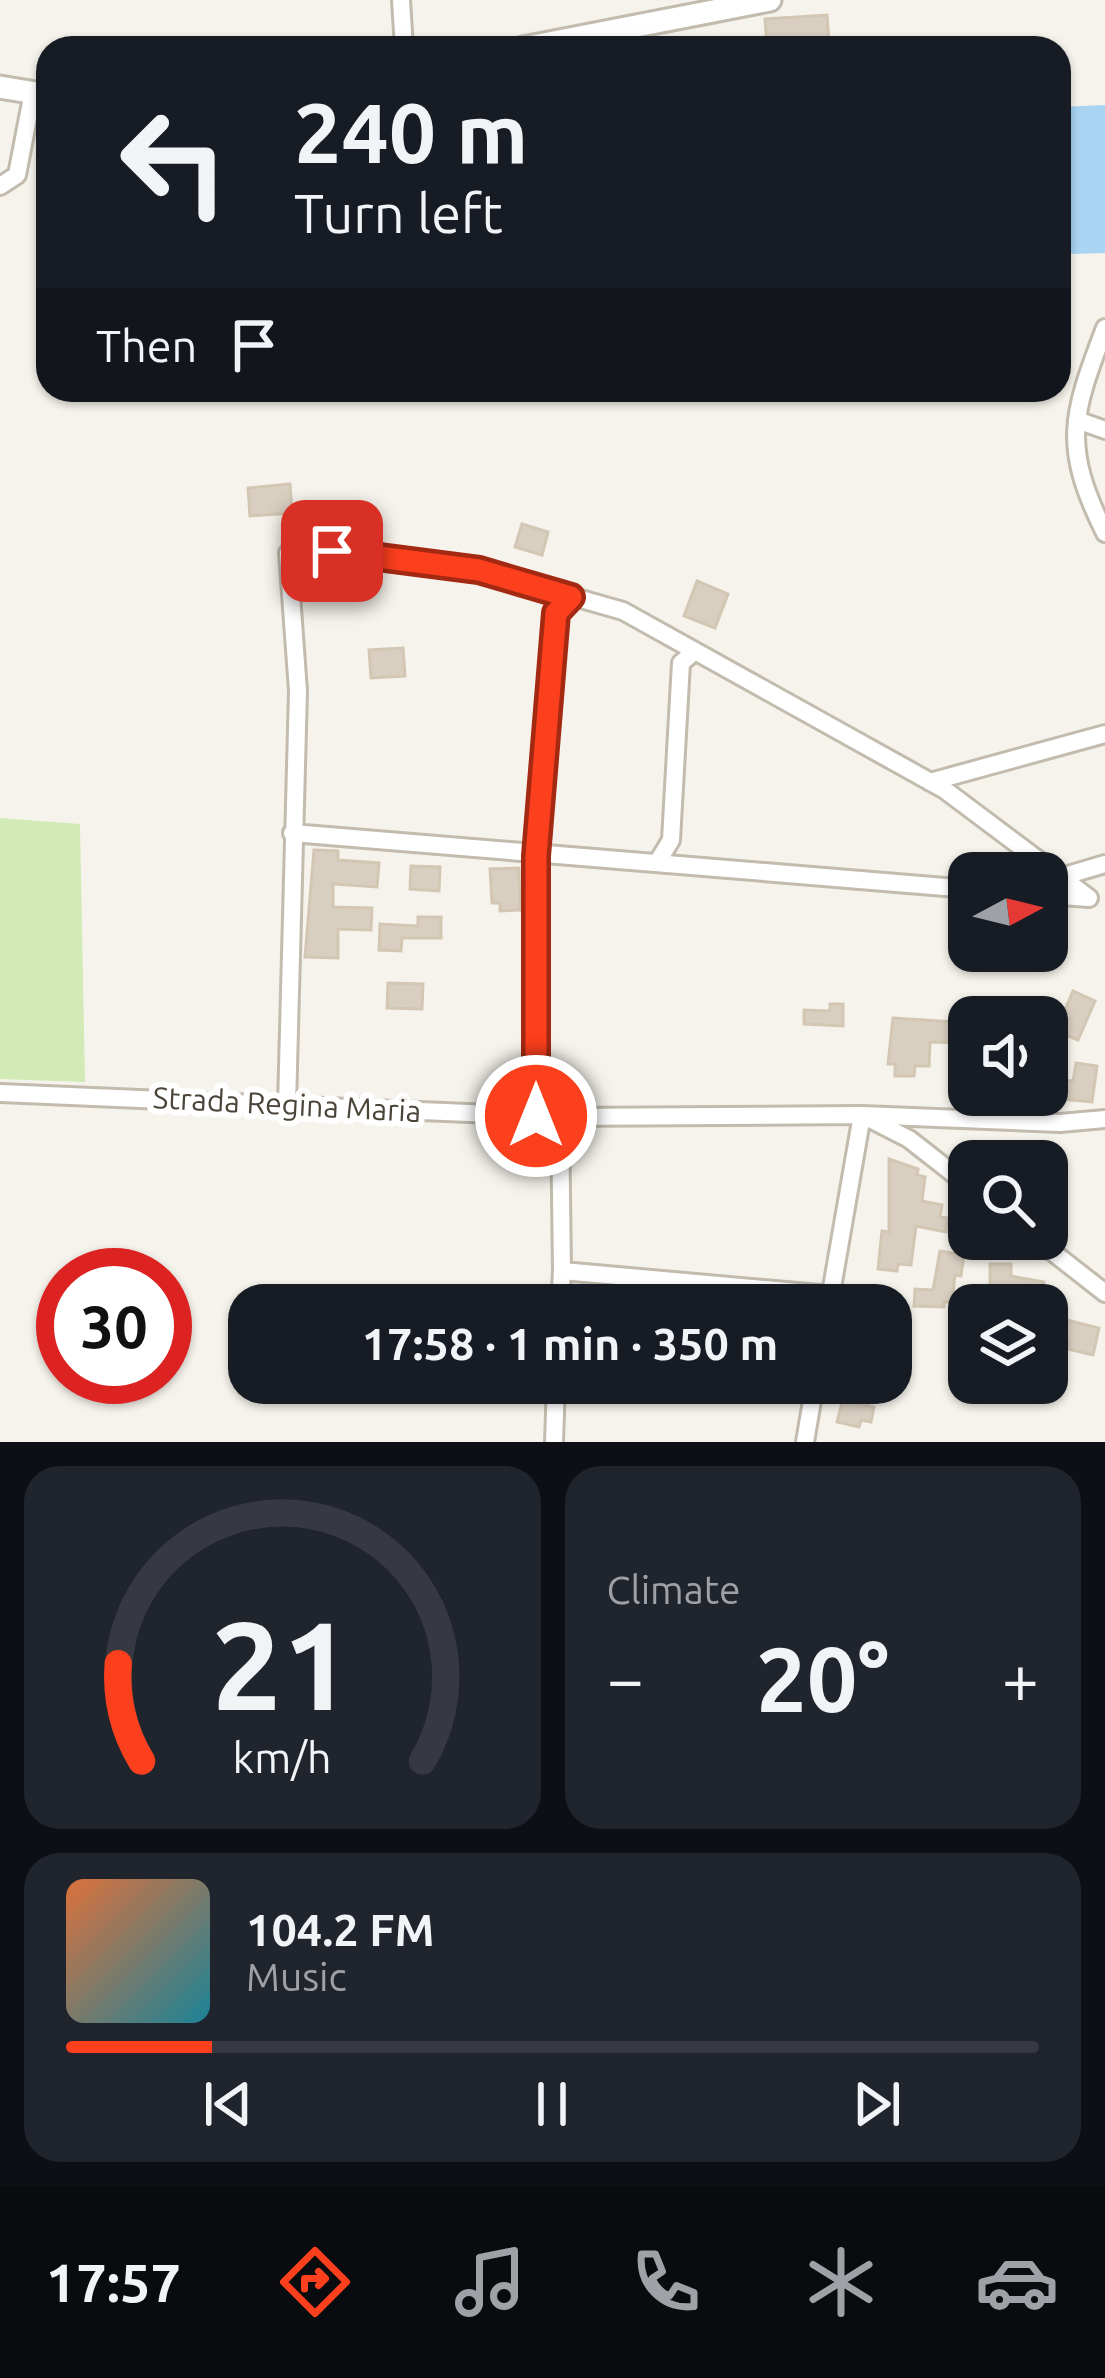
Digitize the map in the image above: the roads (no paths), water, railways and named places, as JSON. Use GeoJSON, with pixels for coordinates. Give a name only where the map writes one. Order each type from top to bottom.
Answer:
{"type":"FeatureCollection","features":[{"type":"Feature","properties":{"kind":"street"},"geometry":{"type":"LineString","coordinates":[[401,0],[403,36]]}},
{"type":"Feature","properties":{"kind":"street"},"geometry":{"type":"LineString","coordinates":[[579,36],[736,2],[770,0]]}},
{"type":"Feature","properties":{"kind":"street"},"geometry":{"type":"LineString","coordinates":[[0,87],[36,92]]}},
{"type":"Feature","properties":{"kind":"street"},"geometry":{"type":"LineString","coordinates":[[0,186],[17,176],[36,107]]}},
{"type":"Feature","properties":{"kind":"street"},"geometry":{"type":"LineString","coordinates":[[1105,328],[1074,438],[1078,476],[1105,533]]}},
{"type":"Feature","properties":{"kind":"street"},"geometry":{"type":"LineString","coordinates":[[1077,420],[1105,430]]}},
{"type":"Feature","properties":{"kind":"street"},"geometry":{"type":"LineString","coordinates":[[287,1105],[298,691],[288,553],[301,548],[479,570],[623,611],[930,782],[1027,852]]}},
{"type":"Feature","properties":{"kind":"street"},"geometry":{"type":"LineString","coordinates":[[536,1116],[536,856],[556,613],[571,597]]}},
{"type":"Feature","properties":{"kind":"street"},"geometry":{"type":"LineString","coordinates":[[657,863],[670,839],[681,663],[694,651]]}},
{"type":"Feature","properties":{"kind":"street"},"geometry":{"type":"LineString","coordinates":[[930,782],[1105,734]]}},
{"type":"Feature","properties":{"kind":"street"},"geometry":{"type":"LineString","coordinates":[[292,833],[948,887]]}},
{"type":"Feature","properties":{"kind":"street"},"geometry":{"type":"LineString","coordinates":[[1068,875],[1105,864]]}},
{"type":"Feature","properties":{"kind":"street"},"geometry":{"type":"LineString","coordinates":[[1068,882],[1089,898],[1068,896]]}},
{"type":"Feature","properties":{"kind":"street","name":"Strada Regina Maria"},"geometry":{"type":"LineString","coordinates":[[0,1093],[560,1118],[862,1114],[909,1139],[948,1170]]}},
{"type":"Feature","properties":{"kind":"street"},"geometry":{"type":"LineString","coordinates":[[833,1284],[862,1114],[1104,1122]]}},
{"type":"Feature","properties":{"kind":"street"},"geometry":{"type":"LineString","coordinates":[[560,1118],[561,1284]]}},
{"type":"Feature","properties":{"kind":"street"},"geometry":{"type":"LineString","coordinates":[[1063,1260],[1105,1293]]}},
{"type":"Feature","properties":{"kind":"street"},"geometry":{"type":"LineString","coordinates":[[562,1271],[682,1284]]}},
{"type":"Feature","properties":{"kind":"street"},"geometry":{"type":"LineString","coordinates":[[554,1442],[555,1404]]}},
{"type":"Feature","properties":{"kind":"street"},"geometry":{"type":"LineString","coordinates":[[805,1442],[811,1404]]}},
{"type":"Feature","properties":{"kind":"water"},"geometry":{"type":"Polygon","coordinates":[[[1105,105],[1105,253],[1071,253],[1071,106],[1105,105]]]}}]}
